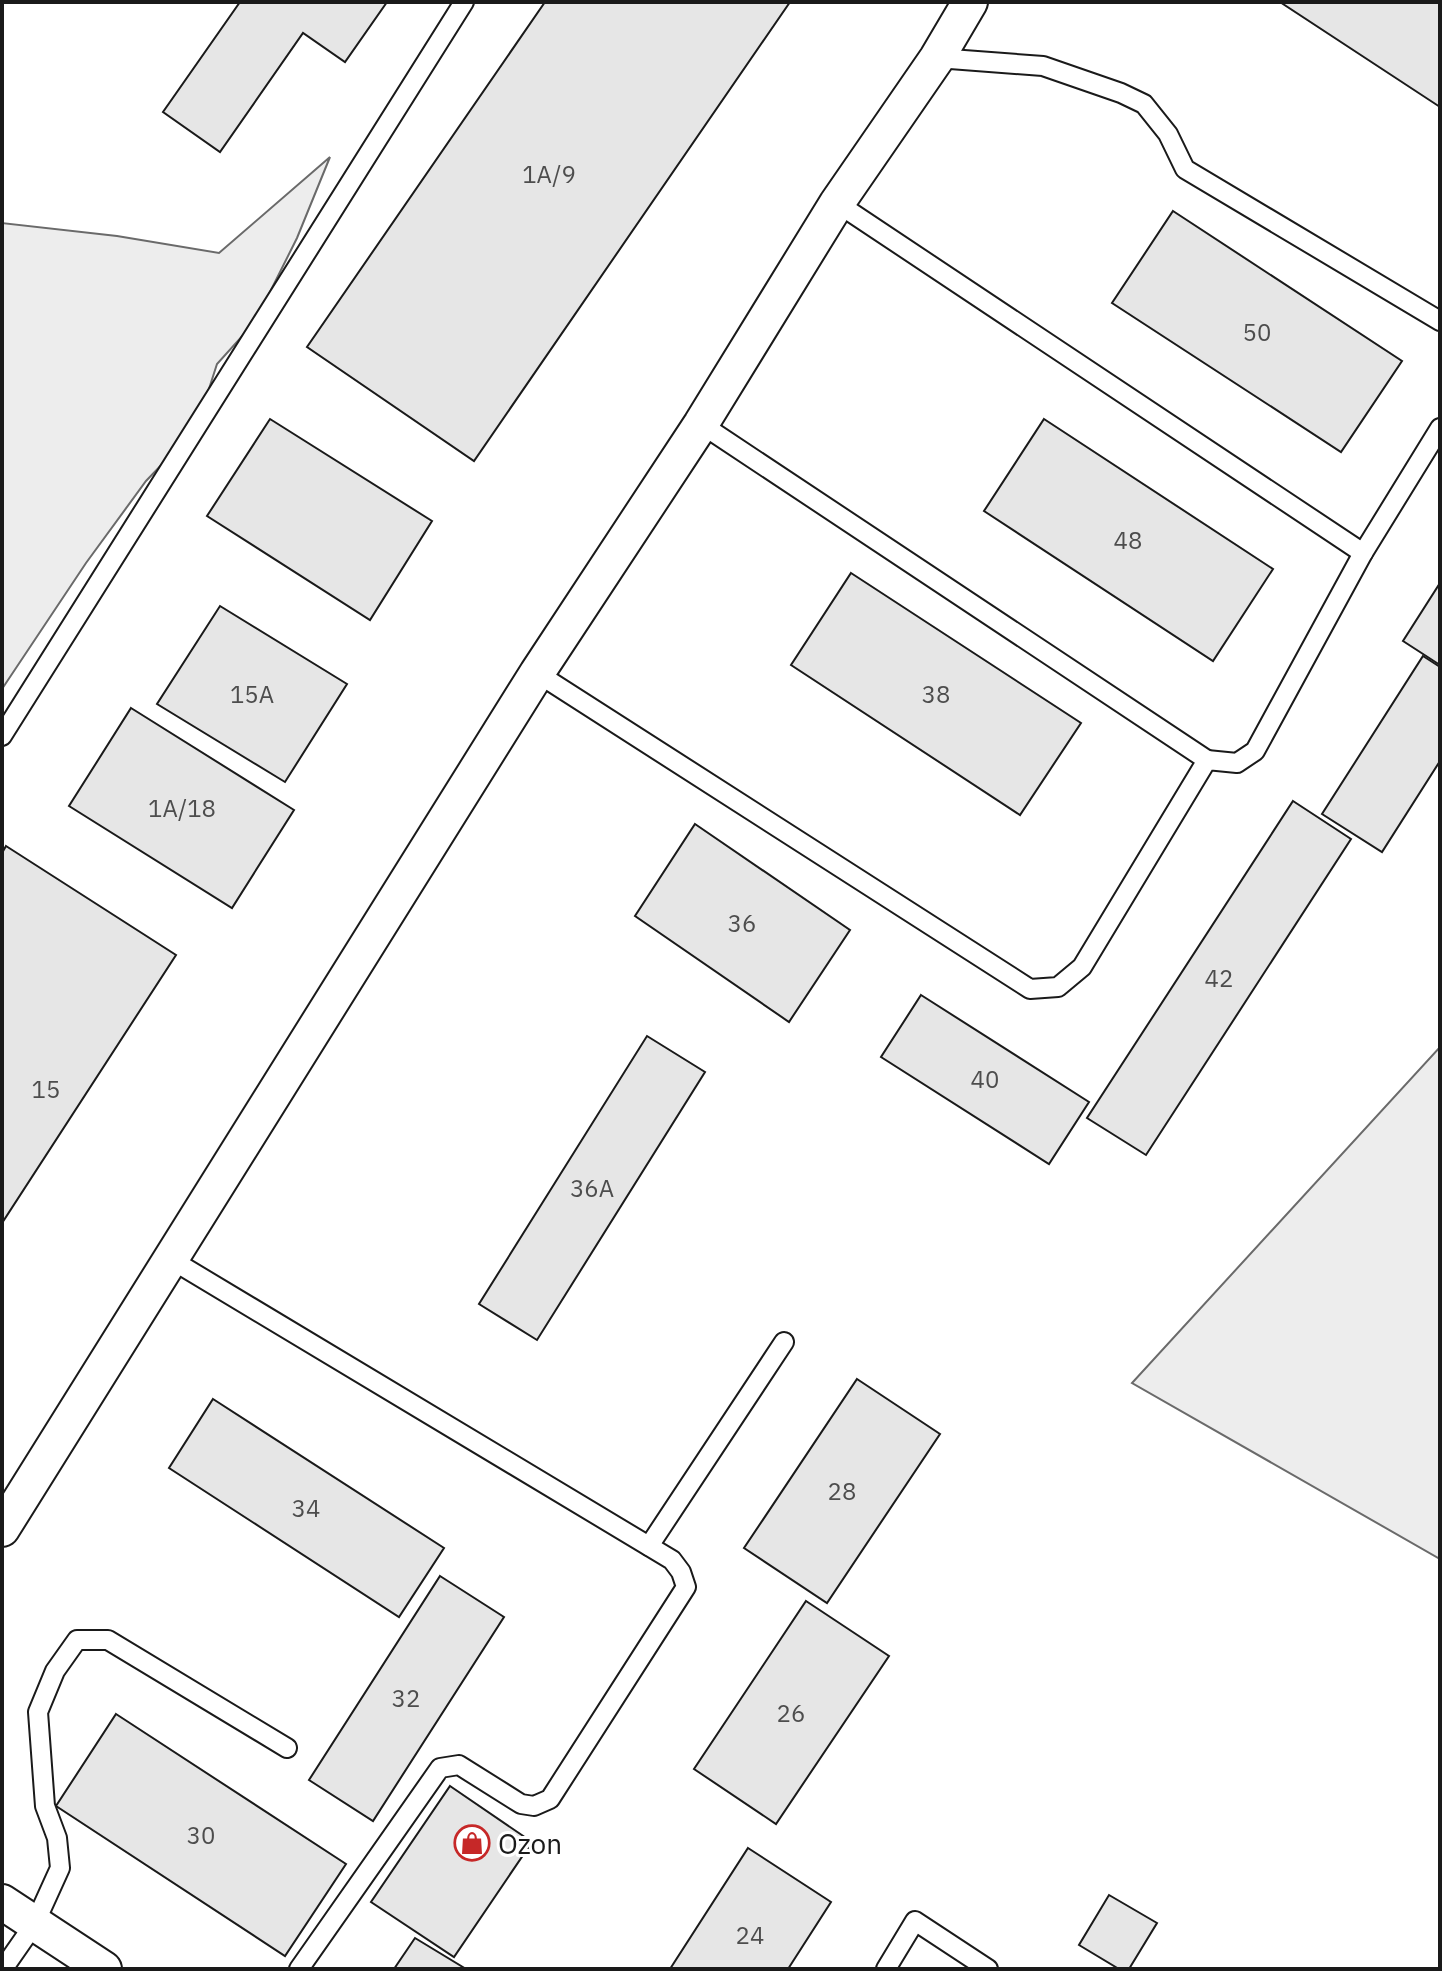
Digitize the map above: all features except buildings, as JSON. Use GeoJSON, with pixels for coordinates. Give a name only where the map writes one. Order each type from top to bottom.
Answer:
{"type":"FeatureCollection","features":[{"type":"Feature","properties":{"kind":"street"},"geometry":{"type":"LineString","coordinates":[[2,1529],[537,673],[701,424],[837,203],[937,58],[970,2]]}},
{"type":"Feature","properties":{"kind":"street"},"geometry":{"type":"LineString","coordinates":[[2,1902],[104,1969]]}},
{"type":"Feature","properties":{"kind":"lane"},"geometry":{"type":"LineString","coordinates":[[2,736],[464,2]]}},
{"type":"Feature","properties":{"kind":"lane"},"geometry":{"type":"LineString","coordinates":[[937,58],[1043,66],[1144,104],[1168,134],[1185,169],[1440,321]]}},
{"type":"Feature","properties":{"kind":"lane"},"geometry":{"type":"LineString","coordinates":[[837,203],[1363,553]]}},
{"type":"Feature","properties":{"kind":"lane"},"geometry":{"type":"LineString","coordinates":[[701,424],[1207,760],[1237,763],[1255,751],[1363,553],[1440,428]]}},
{"type":"Feature","properties":{"kind":"lane"},"geometry":{"type":"LineString","coordinates":[[537,673],[1030,989],[1058,987],[1082,967],[1207,760]]}},
{"type":"Feature","properties":{"kind":"lane"},"geometry":{"type":"LineString","coordinates":[[172,1260],[672,1560],[681,1572],[686,1587],[550,1799],[534,1806],[521,1804],[459,1765],[440,1768],[299,1969]]}},
{"type":"Feature","properties":{"kind":"lane"},"geometry":{"type":"LineString","coordinates":[[649,1546],[784,1342]]}},
{"type":"Feature","properties":{"kind":"lane"},"geometry":{"type":"LineString","coordinates":[[3,1969],[35,1923],[60,1868],[57,1838],[45,1806],[38,1712],[55,1671],[77,1640],[108,1640],[287,1748]]}},
{"type":"Feature","properties":{"kind":"lane"},"geometry":{"type":"LineString","coordinates":[[886,1969],[915,1921],[988,1969]]}},
{"type":"Feature","properties":{"kind":"shaded area"},"geometry":{"type":"Polygon","coordinates":[[[330,157],[297,238],[255,322],[217,364],[196,429],[146,481],[86,563],[2,689],[2,223],[117,236],[219,253],[330,157]]]}},
{"type":"Feature","properties":{"kind":"shaded area"},"geometry":{"type":"Polygon","coordinates":[[[1440,1047],[1440,1559],[1132,1383],[1440,1047]]]}},
{"type":"Feature","properties":{"kind":"place","name":"Ozon"},"geometry":{"type":"Point","coordinates":[472,1843]}}]}
